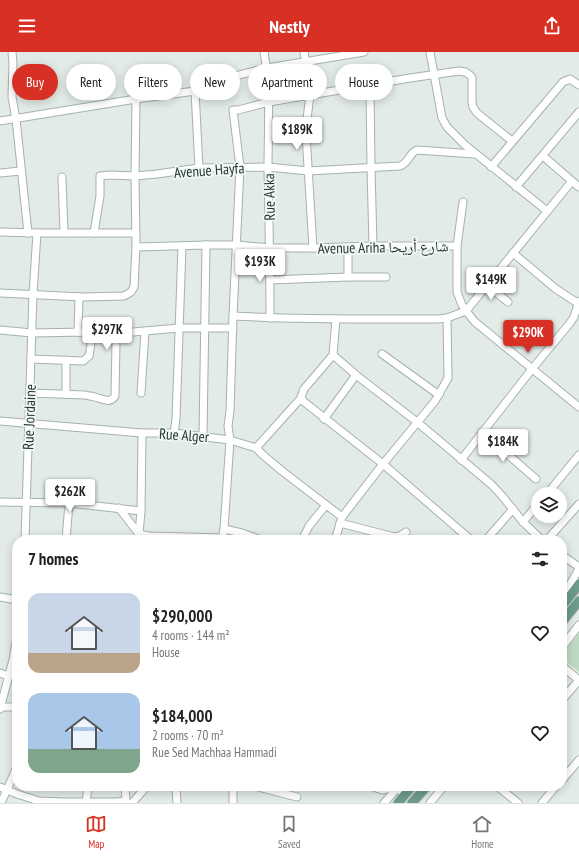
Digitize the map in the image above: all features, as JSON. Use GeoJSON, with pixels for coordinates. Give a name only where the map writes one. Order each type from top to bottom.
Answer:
{"type":"FeatureCollection","features":[{"type":"Feature","properties":{"kind":"main road"},"geometry":{"type":"LineString","coordinates":[[567,600],[579,584]]}},
{"type":"Feature","properties":{"kind":"main road"},"geometry":{"type":"LineString","coordinates":[[567,616],[579,602]]}},
{"type":"Feature","properties":{"kind":"main road"},"geometry":{"type":"LineString","coordinates":[[396,803],[402,791]]}},
{"type":"Feature","properties":{"kind":"main road"},"geometry":{"type":"LineString","coordinates":[[414,803],[423,791]]}},
{"type":"Feature","properties":{"kind":"street"},"geometry":{"type":"LineString","coordinates":[[12,52],[12,97],[16,119],[28,233]]}},
{"type":"Feature","properties":{"kind":"street","name":"Rue Akka"},"geometry":{"type":"LineString","coordinates":[[264,52],[266,64]]}},
{"type":"Feature","properties":{"kind":"street"},"geometry":{"type":"LineString","coordinates":[[304,52],[306,62]]}},
{"type":"Feature","properties":{"kind":"street"},"geometry":{"type":"LineString","coordinates":[[293,64],[364,52]]}},
{"type":"Feature","properties":{"kind":"street"},"geometry":{"type":"LineString","coordinates":[[430,52],[444,122],[450,130],[475,154],[547,211]]}},
{"type":"Feature","properties":{"kind":"street"},"geometry":{"type":"LineString","coordinates":[[393,80],[459,70],[465,72],[472,78],[472,102],[477,113],[512,141]]}},
{"type":"Feature","properties":{"kind":"street"},"geometry":{"type":"LineString","coordinates":[[491,167],[563,82],[570,79],[579,85]]}},
{"type":"Feature","properties":{"kind":"street"},"geometry":{"type":"LineString","coordinates":[[0,121],[130,100]]}},
{"type":"Feature","properties":{"kind":"street"},"geometry":{"type":"LineString","coordinates":[[0,293],[79,297],[124,296],[132,292],[134,287],[136,247],[136,100]]}},
{"type":"Feature","properties":{"kind":"street"},"geometry":{"type":"LineString","coordinates":[[196,100],[199,168]]}},
{"type":"Feature","properties":{"kind":"street"},"geometry":{"type":"LineString","coordinates":[[223,535],[230,440],[228,426],[230,411],[240,167],[233,110],[281,100]]}},
{"type":"Feature","properties":{"kind":"street"},"geometry":{"type":"LineString","coordinates":[[309,100],[306,134],[313,248]]}},
{"type":"Feature","properties":{"kind":"street"},"geometry":{"type":"LineString","coordinates":[[370,100],[373,246]]}},
{"type":"Feature","properties":{"kind":"street","name":"Rue Akka"},"geometry":{"type":"LineString","coordinates":[[269,102],[268,167],[270,318]]}},
{"type":"Feature","properties":{"kind":"street"},"geometry":{"type":"LineString","coordinates":[[516,187],[579,112]]}},
{"type":"Feature","properties":{"kind":"street","name":"Avenue Hayfa"},"geometry":{"type":"LineString","coordinates":[[94,233],[100,196],[100,176],[135,176],[199,168],[268,167],[308,171],[371,168],[404,165],[412,153],[417,150],[475,154]]}},
{"type":"Feature","properties":{"kind":"street"},"geometry":{"type":"LineString","coordinates":[[543,156],[579,187]]}},
{"type":"Feature","properties":{"kind":"street"},"geometry":{"type":"LineString","coordinates":[[0,173],[21,171]]}},
{"type":"Feature","properties":{"kind":"street"},"geometry":{"type":"LineString","coordinates":[[62,177],[64,233]]}},
{"type":"Feature","properties":{"kind":"street"},"geometry":{"type":"LineString","coordinates":[[233,316],[336,319],[447,318],[466,310],[572,181]]}},
{"type":"Feature","properties":{"kind":"street"},"geometry":{"type":"LineString","coordinates":[[463,202],[457,246],[456,284],[457,292],[462,305],[475,322],[579,408]]}},
{"type":"Feature","properties":{"kind":"street"},"geometry":{"type":"LineString","coordinates":[[0,232],[136,233]]}},
{"type":"Feature","properties":{"kind":"street","name":"Rue Jordaine"},"geometry":{"type":"LineString","coordinates":[[25,535],[33,294],[37,233]]}},
{"type":"Feature","properties":{"kind":"street"},"geometry":{"type":"LineString","coordinates":[[203,436],[206,245]]}},
{"type":"Feature","properties":{"kind":"street","name":"Avenue Ariha شارع أريحا"},"geometry":{"type":"LineString","coordinates":[[136,247],[206,245],[270,248],[457,246]]}},
{"type":"Feature","properties":{"kind":"street"},"geometry":{"type":"LineString","coordinates":[[174,433],[176,419],[182,246]]}},
{"type":"Feature","properties":{"kind":"street"},"geometry":{"type":"LineString","coordinates":[[348,248],[348,277]]}},
{"type":"Feature","properties":{"kind":"street"},"geometry":{"type":"LineString","coordinates":[[461,460],[570,323],[574,317],[579,302],[556,289],[513,253]]}},
{"type":"Feature","properties":{"kind":"street"},"geometry":{"type":"LineString","coordinates":[[270,280],[386,277]]}},
{"type":"Feature","properties":{"kind":"street"},"geometry":{"type":"LineString","coordinates":[[487,285],[508,302]]}},
{"type":"Feature","properties":{"kind":"street"},"geometry":{"type":"LineString","coordinates":[[78,332],[79,297]]}},
{"type":"Feature","properties":{"kind":"street"},"geometry":{"type":"LineString","coordinates":[[336,535],[341,520],[382,464],[439,395],[448,378],[447,318]]}},
{"type":"Feature","properties":{"kind":"street"},"geometry":{"type":"LineString","coordinates":[[256,448],[301,398],[304,389],[333,355],[336,319]]}},
{"type":"Feature","properties":{"kind":"street"},"geometry":{"type":"LineString","coordinates":[[30,393],[66,394],[94,397],[107,401],[111,400],[114,398],[116,392],[116,346],[118,338],[122,333],[179,328],[233,328]]}},
{"type":"Feature","properties":{"kind":"street"},"geometry":{"type":"LineString","coordinates":[[0,330],[32,333],[86,332],[90,335],[91,340],[89,356],[83,361],[31,359]]}},
{"type":"Feature","properties":{"kind":"street"},"geometry":{"type":"LineString","coordinates":[[141,393],[145,331]]}},
{"type":"Feature","properties":{"kind":"street"},"geometry":{"type":"LineString","coordinates":[[382,354],[439,395]]}},
{"type":"Feature","properties":{"kind":"street"},"geometry":{"type":"LineString","coordinates":[[333,355],[356,375],[417,422],[492,486],[523,522],[537,535]]}},
{"type":"Feature","properties":{"kind":"street"},"geometry":{"type":"LineString","coordinates":[[66,360],[66,394]]}},
{"type":"Feature","properties":{"kind":"street"},"geometry":{"type":"LineString","coordinates":[[324,419],[356,375]]}},
{"type":"Feature","properties":{"kind":"street"},"geometry":{"type":"LineString","coordinates":[[301,398],[306,404],[382,464],[465,535]]}},
{"type":"Feature","properties":{"kind":"street","name":"Rue Alger"},"geometry":{"type":"LineString","coordinates":[[0,421],[142,433],[174,433],[230,440],[256,448],[326,505],[341,520]]}},
{"type":"Feature","properties":{"kind":"street"},"geometry":{"type":"LineString","coordinates":[[482,432],[536,479]]}},
{"type":"Feature","properties":{"kind":"street"},"geometry":{"type":"LineString","coordinates":[[139,534],[142,433]]}},
{"type":"Feature","properties":{"kind":"street"},"geometry":{"type":"LineString","coordinates":[[553,487],[579,455]]}},
{"type":"Feature","properties":{"kind":"street"},"geometry":{"type":"LineString","coordinates":[[0,502],[69,503],[140,511]]}},
{"type":"Feature","properties":{"kind":"street"},"geometry":{"type":"LineString","coordinates":[[66,535],[69,503]]}},
{"type":"Feature","properties":{"kind":"street"},"geometry":{"type":"LineString","coordinates":[[551,535],[579,504]]}},
{"type":"Feature","properties":{"kind":"street"},"geometry":{"type":"LineString","coordinates":[[304,535],[309,526],[326,505]]}},
{"type":"Feature","properties":{"kind":"street"},"geometry":{"type":"LineString","coordinates":[[119,508],[139,534],[144,535]]}},
{"type":"Feature","properties":{"kind":"street"},"geometry":{"type":"LineString","coordinates":[[490,535],[513,509]]}},
{"type":"Feature","properties":{"kind":"street"},"geometry":{"type":"LineString","coordinates":[[523,522],[531,512]]}},
{"type":"Feature","properties":{"kind":"street"},"geometry":{"type":"LineString","coordinates":[[341,520],[388,535]]}},
{"type":"Feature","properties":{"kind":"street"},"geometry":{"type":"LineString","coordinates":[[224,529],[247,535]]}},
{"type":"Feature","properties":{"kind":"street"},"geometry":{"type":"LineString","coordinates":[[402,535],[406,532]]}},
{"type":"Feature","properties":{"kind":"street"},"geometry":{"type":"LineString","coordinates":[[567,559],[579,568],[567,589]]}},
{"type":"Feature","properties":{"kind":"street"},"geometry":{"type":"LineString","coordinates":[[0,597],[12,599]]}},
{"type":"Feature","properties":{"kind":"street"},"geometry":{"type":"LineString","coordinates":[[567,641],[579,625]]}},
{"type":"Feature","properties":{"kind":"street"},"geometry":{"type":"LineString","coordinates":[[12,663],[0,708],[12,707]]}},
{"type":"Feature","properties":{"kind":"street"},"geometry":{"type":"LineString","coordinates":[[567,670],[579,680],[567,694]]}},
{"type":"Feature","properties":{"kind":"street"},"geometry":{"type":"LineString","coordinates":[[0,673],[8,676]]}},
{"type":"Feature","properties":{"kind":"street"},"geometry":{"type":"LineString","coordinates":[[567,774],[579,760]]}},
{"type":"Feature","properties":{"kind":"street"},"geometry":{"type":"LineString","coordinates":[[1,803],[3,788],[12,774]]}},
{"type":"Feature","properties":{"kind":"street"},"geometry":{"type":"LineString","coordinates":[[3,788],[27,798],[50,802],[129,802],[141,791]]}},
{"type":"Feature","properties":{"kind":"street"},"geometry":{"type":"LineString","coordinates":[[87,802],[88,791]]}},
{"type":"Feature","properties":{"kind":"street"},"geometry":{"type":"LineString","coordinates":[[126,791],[129,802]]}},
{"type":"Feature","properties":{"kind":"street"},"geometry":{"type":"LineString","coordinates":[[176,791],[177,803]]}},
{"type":"Feature","properties":{"kind":"street"},"geometry":{"type":"LineString","coordinates":[[233,791],[233,803]]}},
{"type":"Feature","properties":{"kind":"street"},"geometry":{"type":"LineString","coordinates":[[274,791],[297,797]]}},
{"type":"Feature","properties":{"kind":"street"},"geometry":{"type":"LineString","coordinates":[[382,791],[386,801]]}},
{"type":"Feature","properties":{"kind":"street"},"geometry":{"type":"LineString","coordinates":[[386,801],[399,791]]}},
{"type":"Feature","properties":{"kind":"street"},"geometry":{"type":"LineString","coordinates":[[430,803],[440,791]]}},
{"type":"Feature","properties":{"kind":"street"},"geometry":{"type":"LineString","coordinates":[[503,791],[518,803]]}},
{"type":"Feature","properties":{"kind":"street"},"geometry":{"type":"LineString","coordinates":[[542,803],[552,791]]}},
{"type":"Feature","properties":{"kind":"street"},"geometry":{"type":"LineString","coordinates":[[386,801],[396,803]]}},
{"type":"Feature","properties":{"kind":"green space"},"geometry":{"type":"Polygon","coordinates":[[[579,633],[579,672],[567,662],[567,648],[579,633]]]}}]}
